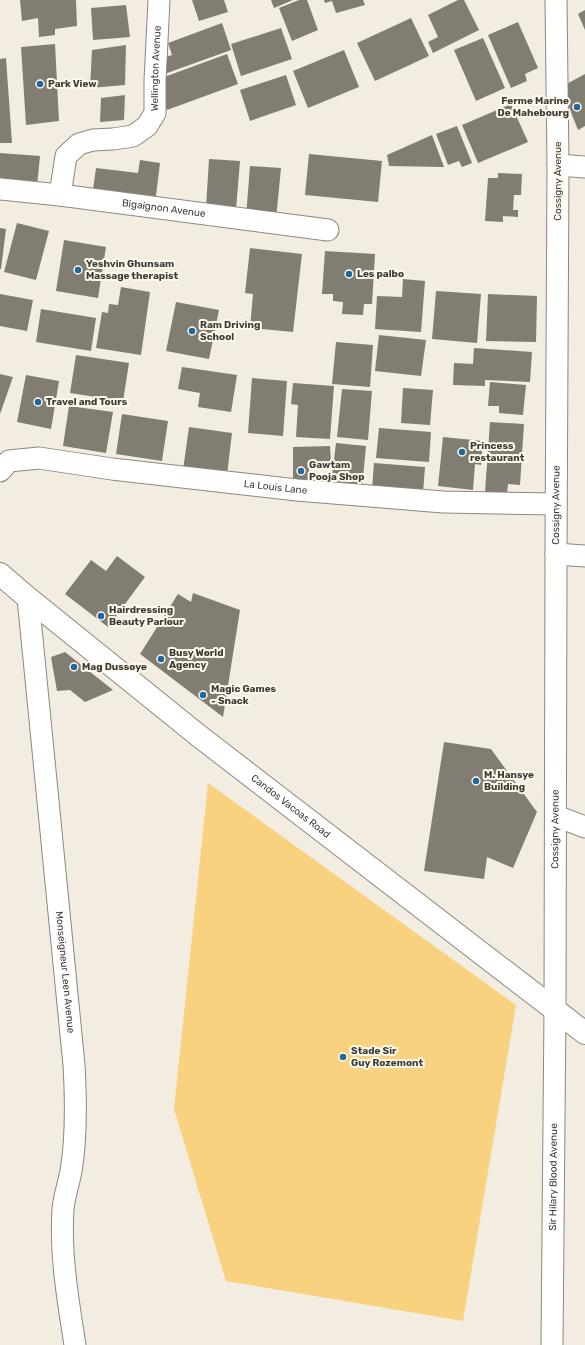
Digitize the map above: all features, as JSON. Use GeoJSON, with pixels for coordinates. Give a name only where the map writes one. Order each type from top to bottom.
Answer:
{"type":"FeatureCollection","features":[{"type":"Feature","properties":{"kind":"main road","name":"Candos Vacoas Road"},"geometry":{"type":"LineString","coordinates":[[0,574],[199,736],[585,1033]]}},
{"type":"Feature","properties":{"kind":"street","name":"Wellington Avenue"},"geometry":{"type":"LineString","coordinates":[[60,195],[66,156],[79,144],[92,140],[133,136],[147,126],[155,113],[159,0]]}},
{"type":"Feature","properties":{"kind":"street","name":"Cossigny Avenue"},"geometry":{"type":"LineString","coordinates":[[555,1009],[558,165],[556,0]]}},
{"type":"Feature","properties":{"kind":"street"},"geometry":{"type":"LineString","coordinates":[[558,165],[585,167]]}},
{"type":"Feature","properties":{"kind":"street","name":"Bigaignon Avenue"},"geometry":{"type":"LineString","coordinates":[[0,189],[60,195],[328,230]]}},
{"type":"Feature","properties":{"kind":"street","name":"La Louis Lane"},"geometry":{"type":"LineString","coordinates":[[0,471],[9,461],[39,458],[112,469],[297,490],[443,502],[556,504]]}},
{"type":"Feature","properties":{"kind":"street"},"geometry":{"type":"LineString","coordinates":[[556,554],[585,556]]}},
{"type":"Feature","properties":{"kind":"street","name":"Monseigneur Leen Avenue"},"geometry":{"type":"LineString","coordinates":[[28,598],[76,1100],[71,1170],[63,1207],[62,1233],[66,1287],[75,1345]]}},
{"type":"Feature","properties":{"kind":"street"},"geometry":{"type":"LineString","coordinates":[[556,816],[585,827]]}},
{"type":"Feature","properties":{"kind":"street","name":"Sir Hilary Blood Avenue"},"geometry":{"type":"LineString","coordinates":[[552,1345],[555,1009]]}},
{"type":"Feature","properties":{"kind":"shaded area","name":"Stade Sir Guy Rozemont"},"geometry":{"type":"Polygon","coordinates":[[[208,783],[516,1005],[463,1321],[226,1281],[174,1109],[208,783]]]}},
{"type":"Feature","properties":{"kind":"building"},"geometry":{"type":"Polygon","coordinates":[[[20,0],[76,0],[77,26],[55,29],[55,35],[39,37],[38,18],[22,21],[20,0]]]}},
{"type":"Feature","properties":{"kind":"building"},"geometry":{"type":"Polygon","coordinates":[[[192,0],[224,0],[228,12],[199,21],[192,0]]]}},
{"type":"Feature","properties":{"kind":"building"},"geometry":{"type":"Polygon","coordinates":[[[271,0],[293,0],[274,8],[271,0]]]}},
{"type":"Feature","properties":{"kind":"building"},"geometry":{"type":"Polygon","coordinates":[[[299,0],[307,0],[318,30],[292,41],[279,8],[299,0]]]}},
{"type":"Feature","properties":{"kind":"building"},"geometry":{"type":"Polygon","coordinates":[[[324,0],[363,0],[365,5],[336,13],[332,1],[325,3],[324,0]]]}},
{"type":"Feature","properties":{"kind":"building"},"geometry":{"type":"Polygon","coordinates":[[[458,0],[464,0],[479,30],[433,53],[428,42],[438,37],[428,15],[458,0]]]}},
{"type":"Feature","properties":{"kind":"building"},"geometry":{"type":"Polygon","coordinates":[[[126,5],[130,37],[93,40],[91,8],[126,5]]]}},
{"type":"Feature","properties":{"kind":"building"},"geometry":{"type":"Polygon","coordinates":[[[585,10],[585,30],[578,14],[585,10]]]}},
{"type":"Feature","properties":{"kind":"building"},"geometry":{"type":"Polygon","coordinates":[[[411,18],[429,56],[375,81],[357,43],[411,18]]]}},
{"type":"Feature","properties":{"kind":"building"},"geometry":{"type":"Polygon","coordinates":[[[518,22],[538,68],[525,74],[527,81],[511,88],[488,35],[518,22]]]}},
{"type":"Feature","properties":{"kind":"building"},"geometry":{"type":"Polygon","coordinates":[[[222,23],[231,50],[159,76],[162,58],[172,55],[168,43],[222,23]]]}},
{"type":"Feature","properties":{"kind":"building"},"geometry":{"type":"Polygon","coordinates":[[[281,28],[292,59],[241,76],[231,44],[281,28]]]}},
{"type":"Feature","properties":{"kind":"building"},"geometry":{"type":"Polygon","coordinates":[[[483,38],[505,88],[476,101],[454,50],[483,38]]]}},
{"type":"Feature","properties":{"kind":"building","name":"Park View"},"geometry":{"type":"Polygon","coordinates":[[[55,44],[59,121],[26,125],[21,47],[55,44]]]}},
{"type":"Feature","properties":{"kind":"building"},"geometry":{"type":"Polygon","coordinates":[[[126,45],[125,85],[90,88],[92,50],[126,45]]]}},
{"type":"Feature","properties":{"kind":"building"},"geometry":{"type":"Polygon","coordinates":[[[344,50],[359,87],[308,108],[293,71],[344,50]]]}},
{"type":"Feature","properties":{"kind":"building"},"geometry":{"type":"Polygon","coordinates":[[[227,54],[238,84],[167,110],[156,80],[227,54]]]}},
{"type":"Feature","properties":{"kind":"building"},"geometry":{"type":"Polygon","coordinates":[[[6,58],[12,143],[0,143],[0,59],[6,58]]]}},
{"type":"Feature","properties":{"kind":"building","name":"Ferme Marine De Mahebourg"},"geometry":{"type":"Polygon","coordinates":[[[585,74],[585,126],[578,130],[561,87],[585,74]]]}},
{"type":"Feature","properties":{"kind":"building"},"geometry":{"type":"Polygon","coordinates":[[[286,75],[296,105],[250,121],[240,90],[286,75]]]}},
{"type":"Feature","properties":{"kind":"building"},"geometry":{"type":"Polygon","coordinates":[[[125,95],[124,120],[100,122],[101,98],[125,95]]]}},
{"type":"Feature","properties":{"kind":"building"},"geometry":{"type":"Polygon","coordinates":[[[511,104],[528,142],[478,163],[462,125],[511,104]]]}},
{"type":"Feature","properties":{"kind":"building"},"geometry":{"type":"Polygon","coordinates":[[[457,126],[472,163],[462,167],[459,161],[448,165],[436,134],[457,126]]]}},
{"type":"Feature","properties":{"kind":"building"},"geometry":{"type":"Polygon","coordinates":[[[432,135],[444,167],[389,166],[387,155],[432,135]]]}},
{"type":"Feature","properties":{"kind":"building"},"geometry":{"type":"Polygon","coordinates":[[[0,153],[40,156],[37,186],[0,186],[0,153]]]}},
{"type":"Feature","properties":{"kind":"building"},"geometry":{"type":"Polygon","coordinates":[[[309,154],[382,161],[378,202],[305,195],[309,154]]]}},
{"type":"Feature","properties":{"kind":"building"},"geometry":{"type":"Polygon","coordinates":[[[209,159],[240,161],[236,209],[206,207],[209,159]]]}},
{"type":"Feature","properties":{"kind":"building"},"geometry":{"type":"Polygon","coordinates":[[[140,160],[160,163],[155,204],[92,197],[96,168],[138,173],[140,160]]]}},
{"type":"Feature","properties":{"kind":"building"},"geometry":{"type":"Polygon","coordinates":[[[250,166],[281,168],[276,219],[246,217],[250,166]]]}},
{"type":"Feature","properties":{"kind":"building"},"geometry":{"type":"Polygon","coordinates":[[[498,173],[522,174],[521,195],[514,195],[513,210],[518,210],[518,217],[503,216],[503,222],[485,221],[488,178],[498,178],[498,173]]]}},
{"type":"Feature","properties":{"kind":"building"},"geometry":{"type":"Polygon","coordinates":[[[17,223],[49,231],[36,280],[4,272],[17,223]]]}},
{"type":"Feature","properties":{"kind":"building"},"geometry":{"type":"Polygon","coordinates":[[[0,228],[6,229],[1,269],[0,269],[0,228]]]}},
{"type":"Feature","properties":{"kind":"building"},"geometry":{"type":"Polygon","coordinates":[[[64,240],[106,247],[98,298],[56,291],[64,240]]]}},
{"type":"Feature","properties":{"kind":"building"},"geometry":{"type":"Polygon","coordinates":[[[250,248],[302,254],[293,332],[250,328],[253,294],[245,293],[250,248]]]}},
{"type":"Feature","properties":{"kind":"building","name":"Les palbo"},"geometry":{"type":"Polygon","coordinates":[[[325,251],[375,254],[372,304],[364,304],[363,315],[342,314],[343,302],[333,301],[333,294],[322,294],[325,251]]]}},
{"type":"Feature","properties":{"kind":"building"},"geometry":{"type":"Polygon","coordinates":[[[403,279],[425,281],[421,332],[375,329],[377,296],[402,297],[403,279]]]}},
{"type":"Feature","properties":{"kind":"building"},"geometry":{"type":"Polygon","coordinates":[[[121,287],[150,292],[141,355],[96,348],[102,312],[108,313],[109,304],[118,305],[121,287]]]}},
{"type":"Feature","properties":{"kind":"building"},"geometry":{"type":"Polygon","coordinates":[[[436,291],[481,294],[477,343],[432,339],[436,291]]]}},
{"type":"Feature","properties":{"kind":"building"},"geometry":{"type":"Polygon","coordinates":[[[0,294],[33,300],[27,331],[0,326],[0,294]]]}},
{"type":"Feature","properties":{"kind":"building"},"geometry":{"type":"Polygon","coordinates":[[[488,294],[537,296],[536,342],[486,341],[488,294]]]}},
{"type":"Feature","properties":{"kind":"building","name":"Ram Driving School"},"geometry":{"type":"Polygon","coordinates":[[[176,302],[219,310],[209,359],[166,351],[176,302]]]}},
{"type":"Feature","properties":{"kind":"building"},"geometry":{"type":"Polygon","coordinates":[[[41,309],[96,318],[91,351],[36,342],[41,309]]]}},
{"type":"Feature","properties":{"kind":"building"},"geometry":{"type":"Polygon","coordinates":[[[379,335],[426,340],[421,376],[375,371],[379,335]]]}},
{"type":"Feature","properties":{"kind":"building"},"geometry":{"type":"Polygon","coordinates":[[[336,342],[373,345],[370,387],[332,384],[336,342]]]}},
{"type":"Feature","properties":{"kind":"building"},"geometry":{"type":"Polygon","coordinates":[[[474,348],[532,352],[530,382],[485,380],[485,386],[453,385],[454,363],[473,364],[474,348]]]}},
{"type":"Feature","properties":{"kind":"building"},"geometry":{"type":"Polygon","coordinates":[[[76,355],[129,363],[123,401],[70,393],[76,355]]]}},
{"type":"Feature","properties":{"kind":"building"},"geometry":{"type":"Polygon","coordinates":[[[182,367],[237,375],[231,412],[198,407],[200,393],[178,389],[182,367]]]}},
{"type":"Feature","properties":{"kind":"building"},"geometry":{"type":"Polygon","coordinates":[[[0,374],[13,377],[0,414],[0,374]]]}},
{"type":"Feature","properties":{"kind":"building","name":"Travel and Tours"},"geometry":{"type":"Polygon","coordinates":[[[26,375],[59,381],[51,429],[17,422],[26,375]]]}},
{"type":"Feature","properties":{"kind":"building"},"geometry":{"type":"Polygon","coordinates":[[[252,378],[287,381],[283,436],[248,433],[252,378]]]}},
{"type":"Feature","properties":{"kind":"building"},"geometry":{"type":"Polygon","coordinates":[[[490,382],[526,385],[523,415],[499,413],[499,406],[488,406],[490,382]]]}},
{"type":"Feature","properties":{"kind":"building"},"geometry":{"type":"Polygon","coordinates":[[[293,383],[334,386],[330,439],[296,437],[298,405],[291,404],[293,383]]]}},
{"type":"Feature","properties":{"kind":"building"},"geometry":{"type":"Polygon","coordinates":[[[403,388],[433,390],[430,425],[401,423],[403,388]]]}},
{"type":"Feature","properties":{"kind":"building"},"geometry":{"type":"Polygon","coordinates":[[[342,389],[372,391],[368,440],[337,437],[342,389]]]}},
{"type":"Feature","properties":{"kind":"building"},"geometry":{"type":"Polygon","coordinates":[[[69,406],[113,412],[106,453],[63,446],[69,406]]]}},
{"type":"Feature","properties":{"kind":"building"},"geometry":{"type":"Polygon","coordinates":[[[122,414],[168,421],[162,461],[116,454],[122,414]]]}},
{"type":"Feature","properties":{"kind":"building"},"geometry":{"type":"Polygon","coordinates":[[[490,422],[524,424],[520,485],[508,484],[507,494],[485,492],[490,422]]]}},
{"type":"Feature","properties":{"kind":"building"},"geometry":{"type":"Polygon","coordinates":[[[189,427],[232,433],[227,475],[183,470],[189,427]]]}},
{"type":"Feature","properties":{"kind":"building"},"geometry":{"type":"Polygon","coordinates":[[[379,428],[431,432],[429,462],[376,458],[379,428]]]}},
{"type":"Feature","properties":{"kind":"building","name":"Princess restaurant"},"geometry":{"type":"Polygon","coordinates":[[[443,437],[483,441],[481,465],[475,464],[473,490],[438,486],[443,437]]]}},
{"type":"Feature","properties":{"kind":"building"},"geometry":{"type":"Polygon","coordinates":[[[336,443],[366,446],[362,488],[331,485],[336,443]]]}},
{"type":"Feature","properties":{"kind":"building","name":"Gawtam Pooja Shop"},"geometry":{"type":"Polygon","coordinates":[[[330,446],[331,462],[309,462],[309,481],[293,481],[293,447],[330,446]]]}},
{"type":"Feature","properties":{"kind":"building"},"geometry":{"type":"Polygon","coordinates":[[[374,463],[425,467],[423,493],[372,489],[374,463]]]}},
{"type":"Feature","properties":{"kind":"building"},"geometry":{"type":"Polygon","coordinates":[[[117,556],[145,577],[108,627],[65,594],[91,560],[106,571],[117,556]]]}},
{"type":"Feature","properties":{"kind":"building"},"geometry":{"type":"Polygon","coordinates":[[[193,593],[240,610],[223,717],[140,654],[178,594],[191,602],[193,593]]]}},
{"type":"Feature","properties":{"kind":"building"},"geometry":{"type":"Polygon","coordinates":[[[65,652],[113,690],[85,702],[70,690],[57,691],[51,657],[65,652]]]}},
{"type":"Feature","properties":{"kind":"building","name":"M. Hansye Building"},"geometry":{"type":"Polygon","coordinates":[[[444,742],[491,749],[537,812],[513,868],[487,857],[484,879],[424,871],[444,742]]]}},
{"type":"Feature","properties":{"kind":"place","name":"Park View"},"geometry":{"type":"Point","coordinates":[40,84]}},
{"type":"Feature","properties":{"kind":"place","name":"Ferme Marine De Mahebourg"},"geometry":{"type":"Point","coordinates":[577,107]}},
{"type":"Feature","properties":{"kind":"place","name":"Yeshvin Ghunsam Massage therapist"},"geometry":{"type":"Point","coordinates":[78,270]}},
{"type":"Feature","properties":{"kind":"place","name":"Les palbo"},"geometry":{"type":"Point","coordinates":[349,274]}},
{"type":"Feature","properties":{"kind":"place","name":"Ram Driving School"},"geometry":{"type":"Point","coordinates":[192,331]}},
{"type":"Feature","properties":{"kind":"place","name":"Travel and Tours"},"geometry":{"type":"Point","coordinates":[38,402]}},
{"type":"Feature","properties":{"kind":"place","name":"Princess restaurant"},"geometry":{"type":"Point","coordinates":[462,452]}},
{"type":"Feature","properties":{"kind":"place","name":"Gawtam Pooja Shop"},"geometry":{"type":"Point","coordinates":[301,471]}},
{"type":"Feature","properties":{"kind":"place","name":"Hairdressing Beauty Parlour"},"geometry":{"type":"Point","coordinates":[101,616]}},
{"type":"Feature","properties":{"kind":"place","name":"Busy World Agency"},"geometry":{"type":"Point","coordinates":[161,659]}},
{"type":"Feature","properties":{"kind":"place","name":"Mag Dussoye"},"geometry":{"type":"Point","coordinates":[74,667]}},
{"type":"Feature","properties":{"kind":"place","name":"Magic Games - Snack"},"geometry":{"type":"Point","coordinates":[203,695]}},
{"type":"Feature","properties":{"kind":"place","name":"M. Hansye Building"},"geometry":{"type":"Point","coordinates":[476,781]}},
{"type":"Feature","properties":{"kind":"place","name":"Stade Sir Guy Rozemont"},"geometry":{"type":"Point","coordinates":[343,1057]}}]}
